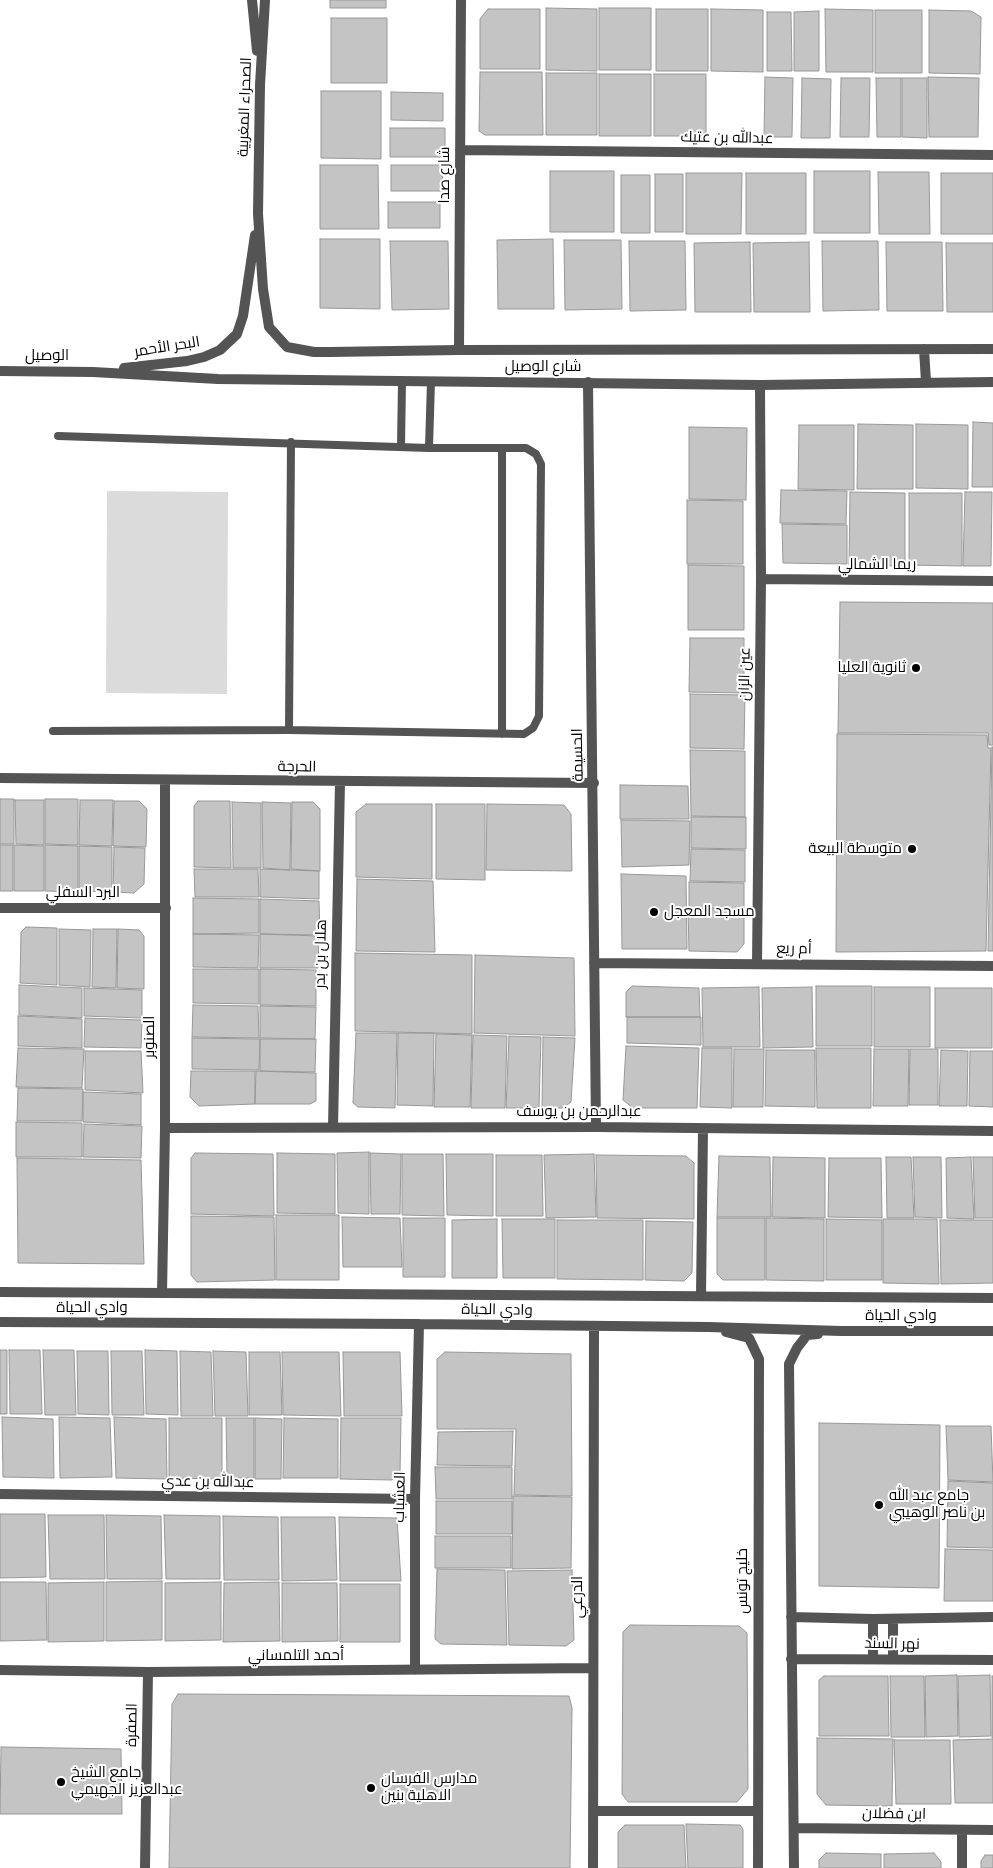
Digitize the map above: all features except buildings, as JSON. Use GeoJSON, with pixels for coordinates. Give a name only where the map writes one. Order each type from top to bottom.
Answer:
{"type":"FeatureCollection","features":[{"type":"Feature","properties":{"kind":"street"},"geometry":{"type":"LineString","coordinates":[[252,0],[260,85]]}},
{"type":"Feature","properties":{"kind":"street","name":"الصحراء المغربية"},"geometry":{"type":"LineString","coordinates":[[258,214],[260,85],[265,0]]}},
{"type":"Feature","properties":{"kind":"street","name":"شارع صدا"},"geometry":{"type":"LineString","coordinates":[[459,350],[461,0]]}},
{"type":"Feature","properties":{"kind":"street","name":"عبدالله بن عتيك"},"geometry":{"type":"LineString","coordinates":[[460,150],[993,155]]}},
{"type":"Feature","properties":{"kind":"street","name":"شارع الوصيل"},"geometry":{"type":"LineString","coordinates":[[258,214],[268,327],[286,347],[314,352],[993,349]]}},
{"type":"Feature","properties":{"kind":"street","name":"البحر الأحمر"},"geometry":{"type":"LineString","coordinates":[[93,372],[187,362],[220,350],[237,334],[243,316],[258,214]]}},
{"type":"Feature","properties":{"kind":"street"},"geometry":{"type":"LineString","coordinates":[[924,349],[926,382]]}},
{"type":"Feature","properties":{"kind":"street","name":"الوصيل"},"geometry":{"type":"LineString","coordinates":[[0,371],[93,372]]}},
{"type":"Feature","properties":{"kind":"street","name":"شارع الوصيل"},"geometry":{"type":"LineString","coordinates":[[93,372],[218,379],[760,385],[993,382]]}},
{"type":"Feature","properties":{"kind":"street","name":"الحسيمة"},"geometry":{"type":"LineString","coordinates":[[588,382],[594,783],[596,1127]]}},
{"type":"Feature","properties":{"kind":"street","name":"عين الزان"},"geometry":{"type":"LineString","coordinates":[[757,964],[761,579],[760,385]]}},
{"type":"Feature","properties":{"kind":"street","name":"ريما الشمالي"},"geometry":{"type":"LineString","coordinates":[[761,579],[993,581]]}},
{"type":"Feature","properties":{"kind":"street","name":"الحرجة"},"geometry":{"type":"LineString","coordinates":[[0,778],[594,783]]}},
{"type":"Feature","properties":{"kind":"street","name":"الصنوبر"},"geometry":{"type":"LineString","coordinates":[[162,1293],[165,1128],[166,780]]}},
{"type":"Feature","properties":{"kind":"street","name":"هلال بن بدر"},"geometry":{"type":"LineString","coordinates":[[333,1127],[340,782]]}},
{"type":"Feature","properties":{"kind":"street","name":"البرد السفلي"},"geometry":{"type":"LineString","coordinates":[[0,908],[166,908]]}},
{"type":"Feature","properties":{"kind":"street","name":"أم ريع"},"geometry":{"type":"LineString","coordinates":[[594,963],[993,966]]}},
{"type":"Feature","properties":{"kind":"street","name":"عبدالرحمن بن يوسف"},"geometry":{"type":"LineString","coordinates":[[165,1128],[596,1127],[993,1131]]}},
{"type":"Feature","properties":{"kind":"street"},"geometry":{"type":"LineString","coordinates":[[701,1296],[703,1129]]}},
{"type":"Feature","properties":{"kind":"street","name":"وادي الحياة"},"geometry":{"type":"LineString","coordinates":[[0,1292],[993,1298]]}},
{"type":"Feature","properties":{"kind":"street","name":"وادي الحياة"},"geometry":{"type":"LineString","coordinates":[[0,1322],[419,1324],[708,1327],[840,1331],[993,1331]]}},
{"type":"Feature","properties":{"kind":"street","name":"العشباب"},"geometry":{"type":"LineString","coordinates":[[415,1670],[415,1499],[419,1324]]}},
{"type":"Feature","properties":{"kind":"street","name":"الدرعي"},"geometry":{"type":"LineString","coordinates":[[593,1868],[594,1326]]}},
{"type":"Feature","properties":{"kind":"street","name":"خليج تونس"},"geometry":{"type":"LineString","coordinates":[[708,1327],[748,1338],[759,1359],[758,1868]]}},
{"type":"Feature","properties":{"kind":"street"},"geometry":{"type":"LineString","coordinates":[[794,1868],[789,1364],[797,1348],[807,1335],[840,1331]]}},
{"type":"Feature","properties":{"kind":"street","name":"عبدالله بن عدي"},"geometry":{"type":"LineString","coordinates":[[0,1494],[415,1499]]}},
{"type":"Feature","properties":{"kind":"street","name":"نهر السند"},"geometry":{"type":"LineString","coordinates":[[792,1617],[873,1620],[993,1618]]}},
{"type":"Feature","properties":{"kind":"street"},"geometry":{"type":"LineString","coordinates":[[873,1620],[873,1658]]}},
{"type":"Feature","properties":{"kind":"street"},"geometry":{"type":"LineString","coordinates":[[893,1659],[894,1620]]}},
{"type":"Feature","properties":{"kind":"street","name":"نهر السند"},"geometry":{"type":"LineString","coordinates":[[791,1659],[993,1660]]}},
{"type":"Feature","properties":{"kind":"street","name":"أحمد التلمساني"},"geometry":{"type":"LineString","coordinates":[[0,1670],[148,1672],[592,1668]]}},
{"type":"Feature","properties":{"kind":"street","name":"الصفرة"},"geometry":{"type":"LineString","coordinates":[[145,1868],[148,1672]]}},
{"type":"Feature","properties":{"kind":"street"},"geometry":{"type":"LineString","coordinates":[[593,1811],[758,1811]]}},
{"type":"Feature","properties":{"kind":"street","name":"ابن فضلان"},"geometry":{"type":"LineString","coordinates":[[794,1828],[993,1830]]}},
{"type":"Feature","properties":{"kind":"street"},"geometry":{"type":"LineString","coordinates":[[962,1830],[962,1868]]}},
{"type":"Feature","properties":{"kind":"lane"},"geometry":{"type":"LineString","coordinates":[[401,447],[402,381]]}},
{"type":"Feature","properties":{"kind":"lane"},"geometry":{"type":"LineString","coordinates":[[429,448],[431,381]]}},
{"type":"Feature","properties":{"kind":"lane"},"geometry":{"type":"LineString","coordinates":[[53,731],[289,730],[524,734],[533,728],[539,716],[542,464],[536,454],[526,448],[429,448],[291,442],[58,436]]}},
{"type":"Feature","properties":{"kind":"lane"},"geometry":{"type":"LineString","coordinates":[[289,730],[291,442]]}},
{"type":"Feature","properties":{"kind":"lane"},"geometry":{"type":"LineString","coordinates":[[502,448],[502,734]]}},
{"type":"Feature","properties":{"kind":"shaded area"},"geometry":{"type":"Polygon","coordinates":[[[107,491],[228,492],[227,694],[106,693],[107,491]]]}},
{"type":"Feature","properties":{"kind":"place","name":"ثانوية العليا"},"geometry":{"type":"Point","coordinates":[916,668]}},
{"type":"Feature","properties":{"kind":"place","name":"متوسطة البيعة"},"geometry":{"type":"Point","coordinates":[912,849]}},
{"type":"Feature","properties":{"kind":"place","name":"مسجد المعجل"},"geometry":{"type":"Point","coordinates":[654,912]}},
{"type":"Feature","properties":{"kind":"place","name":"جامع عبد الله بن ناصر الوهيبي"},"geometry":{"type":"Point","coordinates":[879,1505]}},
{"type":"Feature","properties":{"kind":"place","name":"جامع الشيخ عبدالعزيز الجهيمي"},"geometry":{"type":"Point","coordinates":[61,1782]}},
{"type":"Feature","properties":{"kind":"place","name":"مدارس الفرسان الاهلية بنين"},"geometry":{"type":"Point","coordinates":[371,1788]}}]}
